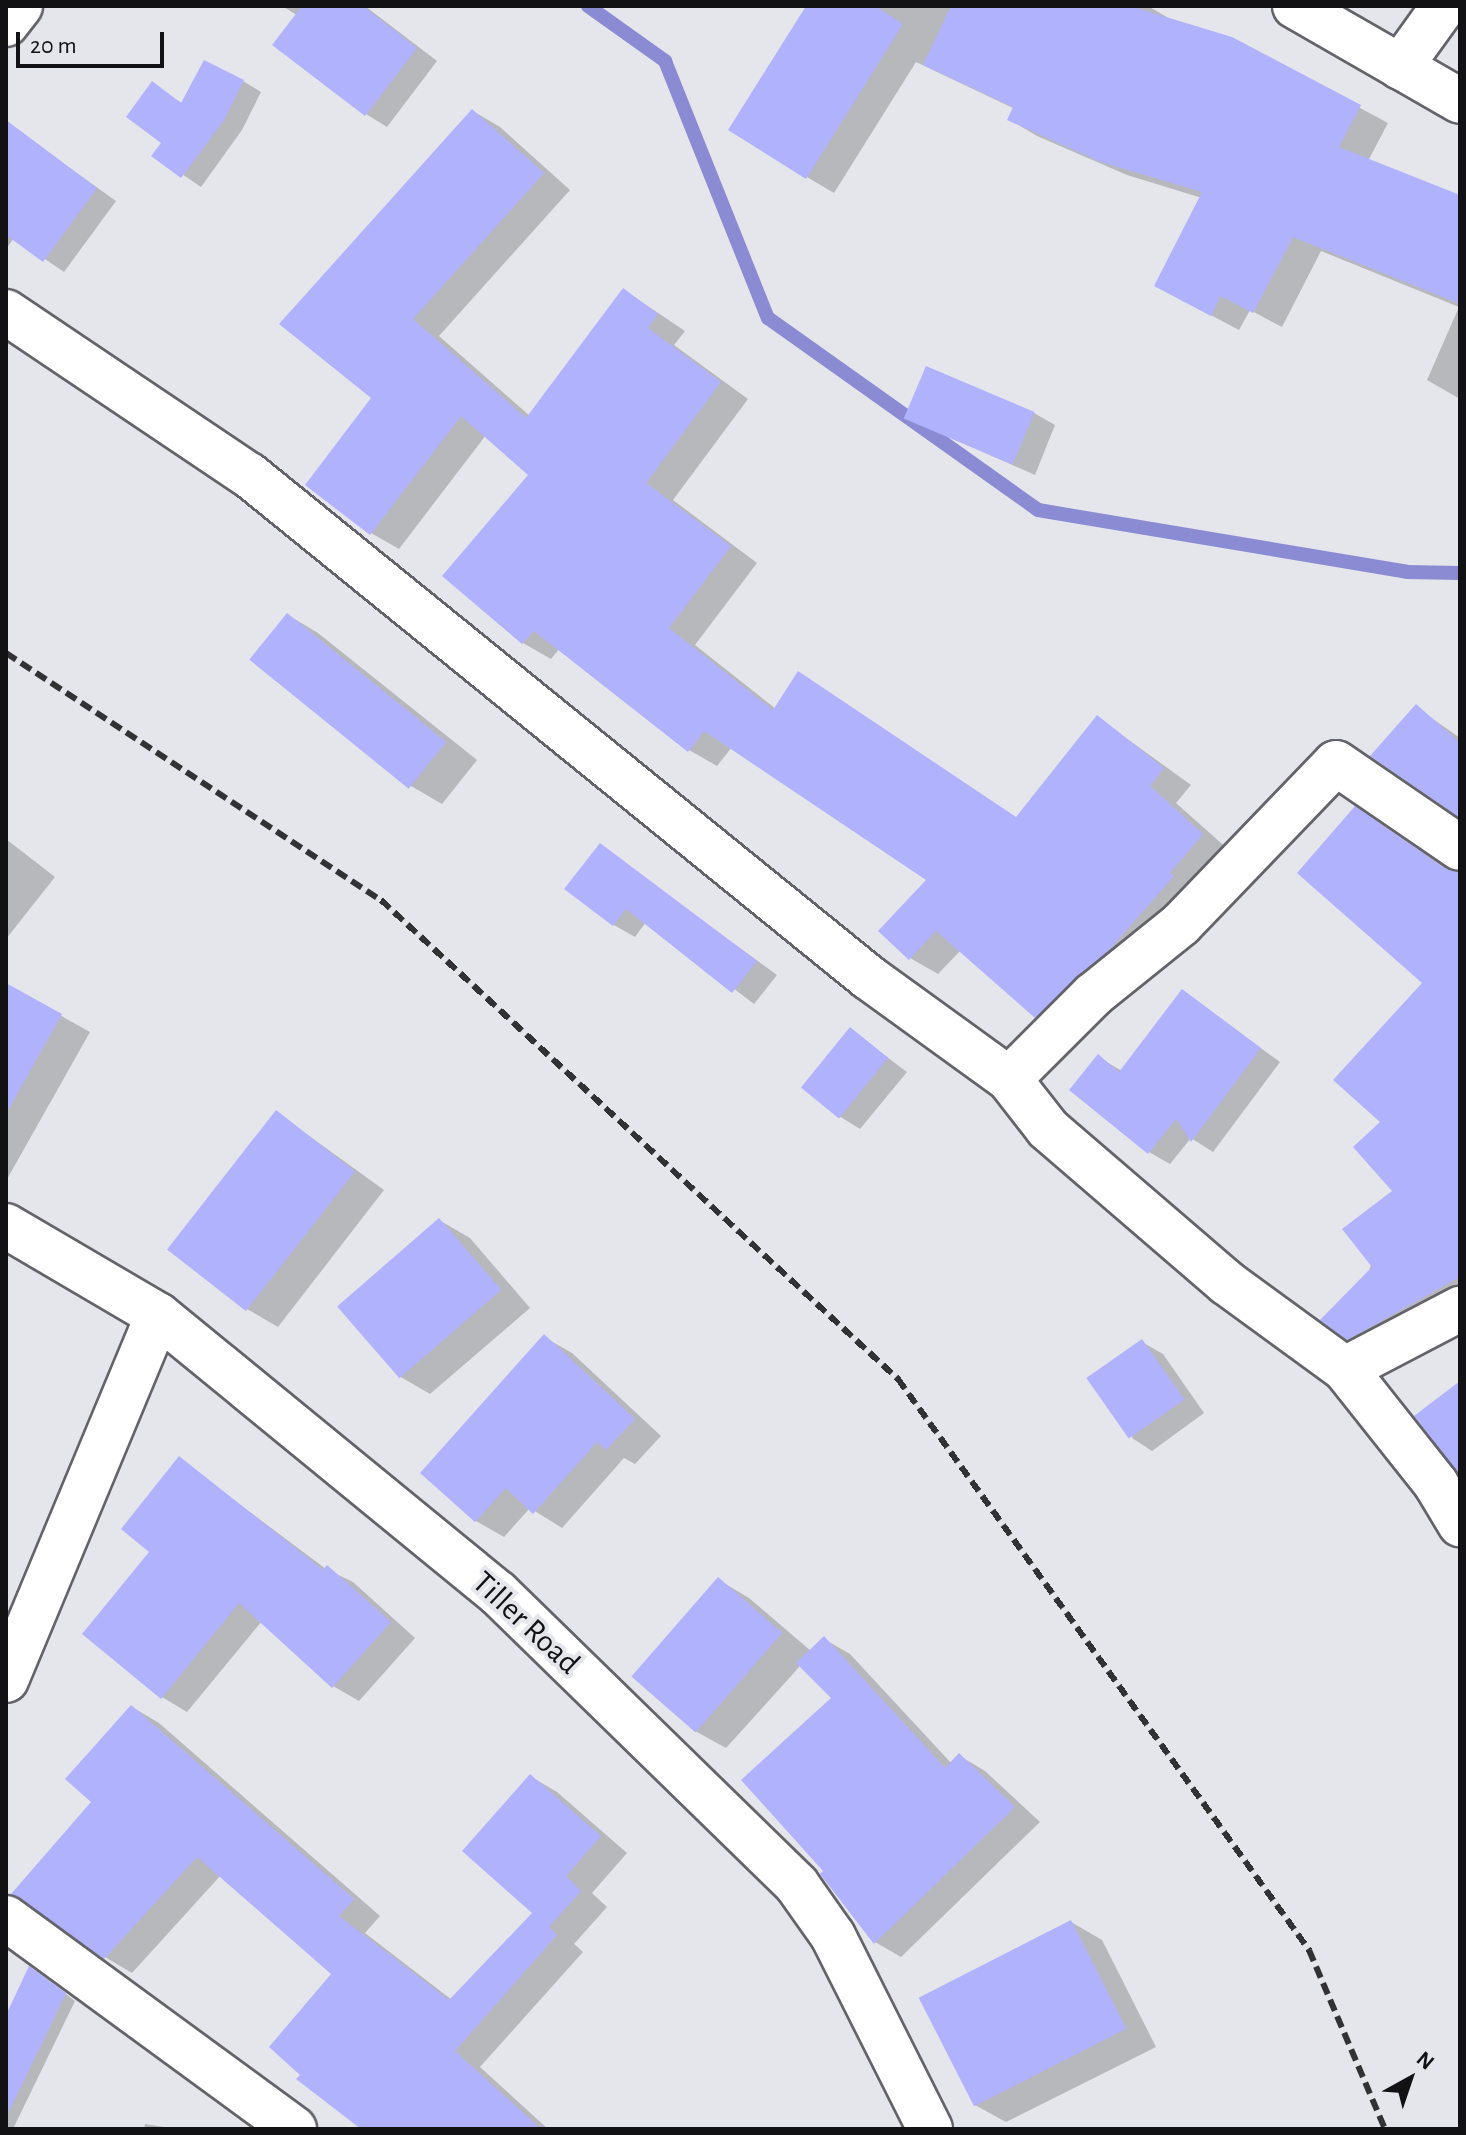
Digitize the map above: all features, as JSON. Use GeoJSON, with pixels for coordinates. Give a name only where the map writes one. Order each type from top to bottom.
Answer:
{"type":"FeatureCollection","features":[{"type":"Feature","properties":{"kind":"street"},"geometry":{"type":"LineString","coordinates":[[6,24],[20,6]]}},
{"type":"Feature","properties":{"kind":"street"},"geometry":{"type":"LineString","coordinates":[[1295,6],[1460,101]]}},
{"type":"Feature","properties":{"kind":"street"},"geometry":{"type":"LineString","coordinates":[[1400,67],[1444,6]]}},
{"type":"Feature","properties":{"kind":"street"},"geometry":{"type":"LineString","coordinates":[[6,312],[249,475],[868,977],[1009,1079],[1048,1129],[1227,1283],[1345,1369],[1436,1484],[1460,1524]]}},
{"type":"Feature","properties":{"kind":"street"},"geometry":{"type":"LineString","coordinates":[[1009,1079],[1093,995],[1181,924],[1336,763],[1460,848]]}},
{"type":"Feature","properties":{"kind":"street","name":"Tiller Road"},"geometry":{"type":"LineString","coordinates":[[6,1226],[158,1315],[498,1593],[797,1885],[833,1936],[930,2129]]}},
{"type":"Feature","properties":{"kind":"street"},"geometry":{"type":"LineString","coordinates":[[1345,1369],[1460,1309]]}},
{"type":"Feature","properties":{"kind":"street"},"geometry":{"type":"LineString","coordinates":[[6,1680],[158,1315]]}},
{"type":"Feature","properties":{"kind":"street"},"geometry":{"type":"LineString","coordinates":[[6,1918],[294,2129]]}},
{"type":"Feature","properties":{"kind":"building"},"geometry":{"type":"Polygon","coordinates":[[[302,6],[363,6],[417,48],[365,116],[272,45],[302,6]]]}},
{"type":"Feature","properties":{"kind":"building"},"geometry":{"type":"Polygon","coordinates":[[[806,6],[875,6],[903,24],[806,179],[728,130],[806,6]]]}},
{"type":"Feature","properties":{"kind":"building"},"geometry":{"type":"Polygon","coordinates":[[[951,6],[1130,6],[1232,37],[1361,105],[1339,147],[1460,195],[1460,304],[1293,237],[1253,313],[1221,296],[1211,316],[1154,286],[1202,192],[1101,162],[1007,120],[1013,107],[923,65],[951,6]]]}},
{"type":"Feature","properties":{"kind":"building"},"geometry":{"type":"Polygon","coordinates":[[[204,60],[244,80],[224,120],[181,178],[151,156],[161,143],[126,117],[152,81],[181,103],[204,60]]]}},
{"type":"Feature","properties":{"kind":"building"},"geometry":{"type":"Polygon","coordinates":[[[472,109],[544,173],[413,319],[526,418],[623,288],[658,314],[648,328],[721,382],[646,483],[731,546],[669,628],[773,710],[798,671],[1016,817],[1097,715],[1164,768],[1150,786],[1203,834],[1170,873],[1174,876],[1109,950],[1035,1018],[936,931],[909,960],[878,931],[926,880],[704,731],[688,752],[534,631],[522,644],[442,576],[528,475],[461,416],[370,535],[305,485],[371,398],[279,324],[472,109]]]}},
{"type":"Feature","properties":{"kind":"building"},"geometry":{"type":"Polygon","coordinates":[[[6,120],[97,188],[43,262],[6,235],[6,120]]]}},
{"type":"Feature","properties":{"kind":"building"},"geometry":{"type":"Polygon","coordinates":[[[926,366],[1035,412],[1012,465],[904,418],[926,366]]]}},
{"type":"Feature","properties":{"kind":"building"},"geometry":{"type":"Polygon","coordinates":[[[287,613],[446,742],[409,789],[249,660],[287,613]]]}},
{"type":"Feature","properties":{"kind":"building"},"geometry":{"type":"Polygon","coordinates":[[[1416,704],[1460,743],[1460,818],[1370,756],[1416,704]]]}},
{"type":"Feature","properties":{"kind":"building"},"geometry":{"type":"Polygon","coordinates":[[[1355,806],[1446,869],[1460,873],[1460,1277],[1347,1340],[1320,1320],[1372,1267],[1342,1229],[1392,1191],[1353,1147],[1380,1122],[1333,1080],[1422,983],[1297,873],[1355,806]]]}},
{"type":"Feature","properties":{"kind":"building"},"geometry":{"type":"Polygon","coordinates":[[[600,843],[757,961],[732,993],[626,909],[613,926],[564,889],[600,843]]]}},
{"type":"Feature","properties":{"kind":"building"},"geometry":{"type":"Polygon","coordinates":[[[6,983],[62,1014],[6,1114],[6,983]]]}},
{"type":"Feature","properties":{"kind":"building"},"geometry":{"type":"Polygon","coordinates":[[[1182,989],[1261,1048],[1191,1142],[1176,1119],[1148,1154],[1069,1090],[1098,1054],[1119,1072],[1182,989]]]}},
{"type":"Feature","properties":{"kind":"building"},"geometry":{"type":"Polygon","coordinates":[[[850,1027],[888,1058],[839,1118],[801,1088],[850,1027]]]}},
{"type":"Feature","properties":{"kind":"building"},"geometry":{"type":"Polygon","coordinates":[[[276,1110],[355,1172],[246,1311],[167,1249],[276,1110]]]}},
{"type":"Feature","properties":{"kind":"building"},"geometry":{"type":"Polygon","coordinates":[[[439,1218],[501,1290],[399,1378],[337,1307],[439,1218]]]}},
{"type":"Feature","properties":{"kind":"building"},"geometry":{"type":"Polygon","coordinates":[[[544,1334],[635,1419],[606,1450],[597,1442],[533,1514],[506,1488],[475,1522],[420,1473],[544,1334]]]}},
{"type":"Feature","properties":{"kind":"building"},"geometry":{"type":"Polygon","coordinates":[[[1142,1339],[1184,1400],[1129,1439],[1086,1378],[1142,1339]]]}},
{"type":"Feature","properties":{"kind":"building"},"geometry":{"type":"Polygon","coordinates":[[[1460,1381],[1460,1475],[1414,1416],[1460,1381]]]}},
{"type":"Feature","properties":{"kind":"building"},"geometry":{"type":"Polygon","coordinates":[[[179,1456],[323,1570],[327,1565],[391,1622],[332,1688],[239,1603],[161,1699],[82,1634],[149,1552],[121,1529],[179,1456]]]}},
{"type":"Feature","properties":{"kind":"building"},"geometry":{"type":"Polygon","coordinates":[[[718,1577],[782,1633],[696,1732],[631,1677],[718,1577]]]}},
{"type":"Feature","properties":{"kind":"building"},"geometry":{"type":"Polygon","coordinates":[[[824,1636],[945,1768],[959,1753],[1015,1807],[874,1944],[820,1874],[823,1871],[741,1780],[831,1698],[796,1663],[824,1636]]]}},
{"type":"Feature","properties":{"kind":"building"},"geometry":{"type":"Polygon","coordinates":[[[131,1705],[354,1899],[339,1916],[449,2000],[532,1913],[462,1851],[530,1774],[601,1836],[566,1876],[581,1891],[549,1927],[557,1935],[455,2051],[541,2129],[361,2129],[296,2079],[300,2075],[269,2047],[331,1974],[197,1857],[104,1959],[11,1894],[91,1802],[65,1779],[131,1705]]]}},
{"type":"Feature","properties":{"kind":"building"},"geometry":{"type":"Polygon","coordinates":[[[1071,1920],[1126,2029],[974,2106],[919,1998],[1071,1920]]]}},
{"type":"Feature","properties":{"kind":"building"},"geometry":{"type":"Polygon","coordinates":[[[29,1966],[66,1993],[6,2118],[6,2015],[29,1966]]]}},
{"type":"Feature","properties":{"kind":"waterway"},"geometry":{"type":"LineString","coordinates":[[588,6],[665,61],[768,318],[1038,510],[1407,572],[1460,573]]}},
{"type":"Feature","properties":{"kind":"railway"},"geometry":{"type":"LineString","coordinates":[[6,653],[381,900],[898,1379],[1309,1950],[1385,2129]]}}]}
